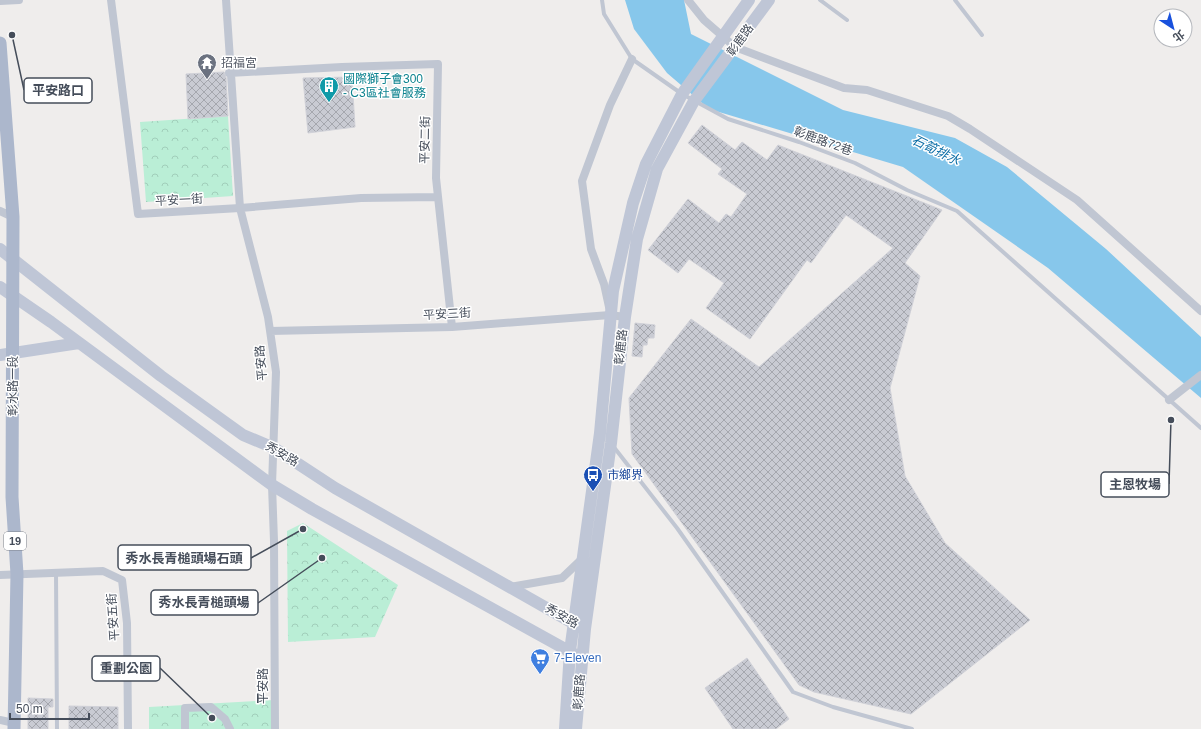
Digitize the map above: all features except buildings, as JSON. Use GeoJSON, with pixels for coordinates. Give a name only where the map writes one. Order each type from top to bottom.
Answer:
{"type":"FeatureCollection","features":[{"type":"Feature","properties":{"kind":"main road","name":"彰鹿路"},"geometry":{"type":"LineString","coordinates":[[576,729],[582,658],[579,626],[583,557],[600,433],[613,291],[633,203],[646,164],[682,94],[722,40],[749,0]]}},
{"type":"Feature","properties":{"kind":"main road","name":"彰鹿路"},"geometry":{"type":"LineString","coordinates":[[565,729],[570,651],[579,626],[611,443],[624,317],[637,239],[657,169],[698,96],[769,0]]}},
{"type":"Feature","properties":{"kind":"main road","name":"彰水路一段"},"geometry":{"type":"LineString","coordinates":[[0,43],[13,217],[12,497],[17,574],[14,726]]}},
{"type":"Feature","properties":{"kind":"main road","name":"秀安路"},"geometry":{"type":"LineString","coordinates":[[0,249],[167,381],[243,436],[274,448],[335,488],[579,626]]}},
{"type":"Feature","properties":{"kind":"main road"},"geometry":{"type":"LineString","coordinates":[[0,287],[79,343],[272,485],[312,510],[582,658]]}},
{"type":"Feature","properties":{"kind":"main road"},"geometry":{"type":"LineString","coordinates":[[0,355],[79,343]]}},
{"type":"Feature","properties":{"kind":"street"},"geometry":{"type":"LineString","coordinates":[[0,1],[18,0]]}},
{"type":"Feature","properties":{"kind":"street","name":"平安一街"},"geometry":{"type":"LineString","coordinates":[[112,0],[138,214],[240,208],[361,198],[437,197]]}},
{"type":"Feature","properties":{"kind":"street","name":"平安路"},"geometry":{"type":"LineString","coordinates":[[226,0],[240,208],[270,331],[276,372],[272,485],[274,542],[274,729]]}},
{"type":"Feature","properties":{"kind":"street"},"geometry":{"type":"LineString","coordinates":[[688,0],[722,40],[734,49],[844,88],[867,90],[948,116],[1077,200],[1201,311]]}},
{"type":"Feature","properties":{"kind":"street"},"geometry":{"type":"LineString","coordinates":[[610,315],[604,284],[591,249],[582,181],[610,105],[632,59]]}},
{"type":"Feature","properties":{"kind":"street","name":"平安二街"},"geometry":{"type":"LineString","coordinates":[[230,73],[438,64],[437,197],[452,327]]}},
{"type":"Feature","properties":{"kind":"street"},"geometry":{"type":"LineString","coordinates":[[0,212],[13,217]]}},
{"type":"Feature","properties":{"kind":"street","name":"平安三街"},"geometry":{"type":"LineString","coordinates":[[270,331],[452,327],[610,315],[624,317]]}},
{"type":"Feature","properties":{"kind":"street"},"geometry":{"type":"LineString","coordinates":[[1169,400],[1201,375]]}},
{"type":"Feature","properties":{"kind":"street"},"geometry":{"type":"LineString","coordinates":[[510,587],[562,578],[583,557]]}},
{"type":"Feature","properties":{"kind":"street","name":"平安五街"},"geometry":{"type":"LineString","coordinates":[[0,575],[103,571],[122,580],[127,623],[128,729]]}},
{"type":"Feature","properties":{"kind":"street"},"geometry":{"type":"LineString","coordinates":[[185,729],[185,708],[211,707],[225,719],[230,729]]}},
{"type":"Feature","properties":{"kind":"street"},"geometry":{"type":"LineString","coordinates":[[0,720],[14,726]]}},
{"type":"Feature","properties":{"kind":"lane"},"geometry":{"type":"LineString","coordinates":[[602,0],[604,14],[632,59]]}},
{"type":"Feature","properties":{"kind":"lane"},"geometry":{"type":"LineString","coordinates":[[820,0],[847,20]]}},
{"type":"Feature","properties":{"kind":"lane"},"geometry":{"type":"LineString","coordinates":[[955,0],[982,35]]}},
{"type":"Feature","properties":{"kind":"lane","name":"彰鹿路72巷"},"geometry":{"type":"LineString","coordinates":[[632,59],[682,94],[698,96],[728,119],[799,142],[855,163],[907,190],[957,211],[1201,428]]}},
{"type":"Feature","properties":{"kind":"lane"},"geometry":{"type":"LineString","coordinates":[[600,433],[611,443],[677,528],[793,692],[833,707],[912,729]]}},
{"type":"Feature","properties":{"kind":"lane"},"geometry":{"type":"LineString","coordinates":[[56,572],[57,729]]}},
{"type":"Feature","properties":{"kind":"green space"},"geometry":{"type":"Polygon","coordinates":[[[228,116],[233,196],[146,202],[140,122],[228,116]]]}},
{"type":"Feature","properties":{"kind":"green space"},"geometry":{"type":"Polygon","coordinates":[[[303,523],[398,585],[375,637],[288,642],[287,531],[303,523]]]}},
{"type":"Feature","properties":{"kind":"green space"},"geometry":{"type":"Polygon","coordinates":[[[274,700],[274,729],[149,729],[149,707],[274,700]]]}},
{"type":"Feature","properties":{"kind":"water","name":"石筍排水"},"geometry":{"type":"Polygon","coordinates":[[[625,0],[684,0],[691,34],[843,110],[955,138],[1007,167],[1106,249],[1201,337],[1201,398],[1048,268],[903,167],[709,109],[667,73],[634,29],[625,0]]]}},
{"type":"Feature","properties":{"kind":"place","name":"平安路口"},"geometry":{"type":"Point","coordinates":[12,35]}},
{"type":"Feature","properties":{"kind":"place","name":"招福宮"},"geometry":{"type":"Point","coordinates":[207,80]}},
{"type":"Feature","properties":{"kind":"place","name":"國際獅子會300 - C3區社會服務"},"geometry":{"type":"Point","coordinates":[329,103]}},
{"type":"Feature","properties":{"kind":"place","name":"主恩牧場"},"geometry":{"type":"Point","coordinates":[1171,420]}},
{"type":"Feature","properties":{"kind":"place","name":"市鄉界"},"geometry":{"type":"Point","coordinates":[593,492]}},
{"type":"Feature","properties":{"kind":"place","name":"秀水長青槌頭場石頭"},"geometry":{"type":"Point","coordinates":[303,529]}},
{"type":"Feature","properties":{"kind":"place","name":"秀水長青槌頭場"},"geometry":{"type":"Point","coordinates":[322,558]}},
{"type":"Feature","properties":{"kind":"place","name":"7-Eleven"},"geometry":{"type":"Point","coordinates":[540,675]}},
{"type":"Feature","properties":{"kind":"place","name":"重劃公園"},"geometry":{"type":"Point","coordinates":[212,718]}}]}
